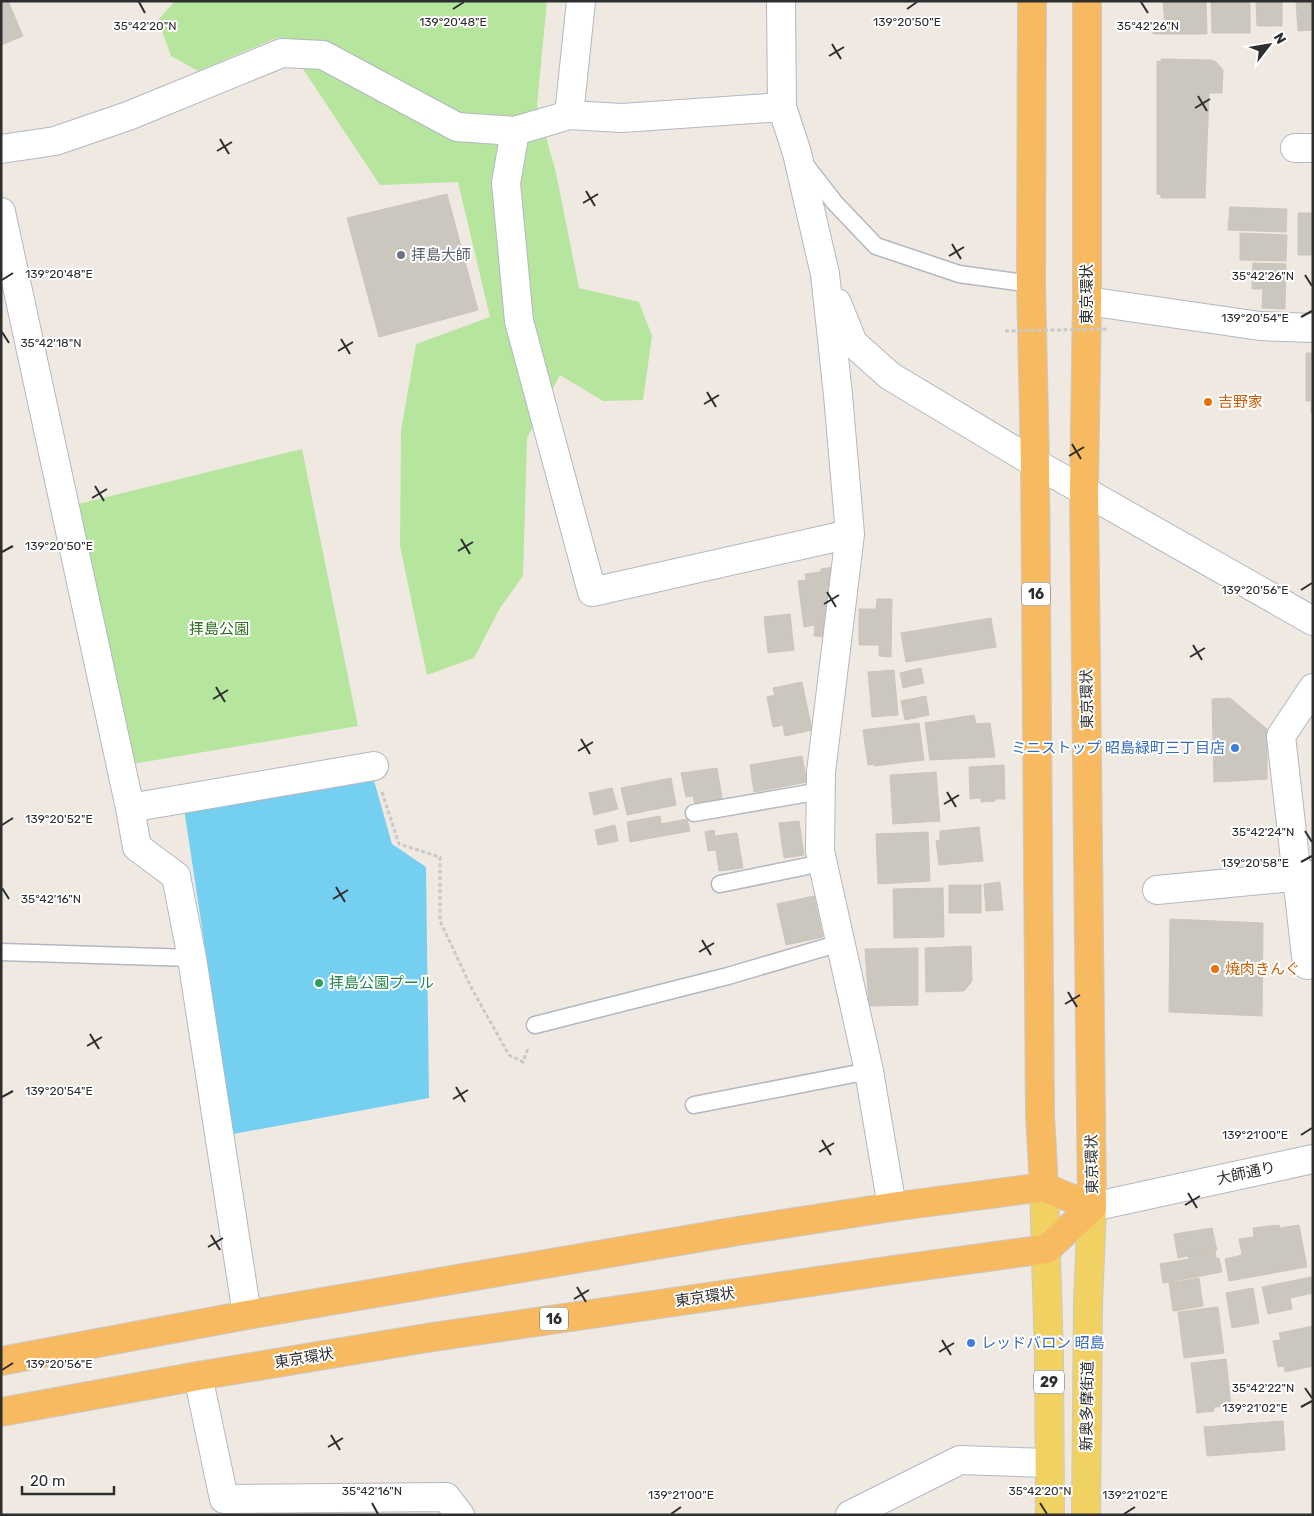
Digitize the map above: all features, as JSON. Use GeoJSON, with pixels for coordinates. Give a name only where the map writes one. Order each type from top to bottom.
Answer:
{"type":"FeatureCollection","features":[{"type":"Feature","properties":{"kind":"highway","name":"16"},"geometry":{"type":"LineString","coordinates":[[1032,1],[1031,284],[1035,463],[1040,1104],[1044,1187]]}},
{"type":"Feature","properties":{"kind":"highway","name":"東京環状"},"geometry":{"type":"LineString","coordinates":[[1,1412],[198,1376],[433,1337],[1047,1249],[1092,1207],[1084,490],[1087,301],[1087,1]]}},
{"type":"Feature","properties":{"kind":"highway"},"geometry":{"type":"LineString","coordinates":[[1,1361],[247,1315],[738,1231],[892,1207],[1044,1187],[1092,1207]]}},
{"type":"Feature","properties":{"kind":"main road","name":"29"},"geometry":{"type":"LineString","coordinates":[[1044,1187],[1049,1356],[1050,1515]]}},
{"type":"Feature","properties":{"kind":"main road","name":"新奥多摩街道"},"geometry":{"type":"LineString","coordinates":[[1086,1515],[1088,1304],[1092,1207]]}},
{"type":"Feature","properties":{"kind":"street"},"geometry":{"type":"LineString","coordinates":[[569,115],[581,1]]}},
{"type":"Feature","properties":{"kind":"street"},"geometry":{"type":"LineString","coordinates":[[781,1],[782,107],[797,153],[825,274],[850,534],[821,772],[820,852],[869,1071],[892,1207]]}},
{"type":"Feature","properties":{"kind":"street"},"geometry":{"type":"LineString","coordinates":[[1,149],[55,140],[128,116],[282,53],[323,55],[457,127],[515,132],[569,115],[622,118],[782,107]]}},
{"type":"Feature","properties":{"kind":"street"},"geometry":{"type":"LineString","coordinates":[[515,132],[506,183],[519,321],[592,592],[850,534]]}},
{"type":"Feature","properties":{"kind":"street"},"geometry":{"type":"LineString","coordinates":[[1,212],[130,808],[137,848],[176,876],[192,958],[247,1315]]}},
{"type":"Feature","properties":{"kind":"street"},"geometry":{"type":"LineString","coordinates":[[825,274],[853,343],[890,376],[1035,463],[1313,621]]}},
{"type":"Feature","properties":{"kind":"street"},"geometry":{"type":"LineString","coordinates":[[1087,301],[1260,326],[1313,328]]}},
{"type":"Feature","properties":{"kind":"street"},"geometry":{"type":"LineString","coordinates":[[1306,965],[1305,875],[1281,736],[1313,688]]}},
{"type":"Feature","properties":{"kind":"street"},"geometry":{"type":"LineString","coordinates":[[130,808],[374,766]]}},
{"type":"Feature","properties":{"kind":"street"},"geometry":{"type":"LineString","coordinates":[[1157,890],[1305,875]]}},
{"type":"Feature","properties":{"kind":"street","name":"大師通り"},"geometry":{"type":"LineString","coordinates":[[1092,1207],[1313,1159]]}},
{"type":"Feature","properties":{"kind":"street"},"geometry":{"type":"LineString","coordinates":[[198,1376],[224,1499],[446,1498],[460,1515]]}},
{"type":"Feature","properties":{"kind":"street"},"geometry":{"type":"LineString","coordinates":[[850,1515],[960,1460],[1049,1462]]}},
{"type":"Feature","properties":{"kind":"lane"},"geometry":{"type":"LineString","coordinates":[[797,153],[835,203],[876,246],[959,274],[1031,284]]}},
{"type":"Feature","properties":{"kind":"lane"},"geometry":{"type":"LineString","coordinates":[[694,814],[821,791]]}},
{"type":"Feature","properties":{"kind":"lane"},"geometry":{"type":"LineString","coordinates":[[720,884],[822,863]]}},
{"type":"Feature","properties":{"kind":"lane"},"geometry":{"type":"LineString","coordinates":[[535,1025],[728,976],[840,943]]}},
{"type":"Feature","properties":{"kind":"lane"},"geometry":{"type":"LineString","coordinates":[[1,952],[192,958]]}},
{"type":"Feature","properties":{"kind":"lane"},"geometry":{"type":"LineString","coordinates":[[694,1105],[869,1071]]}},
{"type":"Feature","properties":{"kind":"path"},"geometry":{"type":"LineString","coordinates":[[1005,330],[1108,329]]}},
{"type":"Feature","properties":{"kind":"path"},"geometry":{"type":"LineString","coordinates":[[374,766],[399,844],[440,857],[440,921],[472,989],[509,1056],[523,1062],[535,1025]]}},
{"type":"Feature","properties":{"kind":"green space"},"geometry":{"type":"Polygon","coordinates":[[[175,1],[547,1],[537,105],[556,173],[579,288],[639,302],[652,336],[643,400],[603,401],[560,375],[527,438],[523,576],[500,608],[474,658],[427,675],[400,546],[401,431],[416,344],[490,317],[458,182],[380,185],[303,69],[279,37],[198,71],[171,56],[158,20],[175,1]]]}},
{"type":"Feature","properties":{"kind":"green space","name":"拝島公園"},"geometry":{"type":"Polygon","coordinates":[[[302,449],[358,726],[126,765],[74,505],[302,449]]]}},
{"type":"Feature","properties":{"kind":"water","name":"拝島公園プール"},"geometry":{"type":"Polygon","coordinates":[[[371,770],[392,844],[426,867],[429,1098],[233,1134],[182,795],[371,770]]]}},
{"type":"Feature","properties":{"kind":"building"},"geometry":{"type":"Polygon","coordinates":[[[1,1],[8,1],[23,36],[1,45],[1,1]]]}},
{"type":"Feature","properties":{"kind":"building"},"geometry":{"type":"Polygon","coordinates":[[[1163,1],[1206,1],[1207,34],[1153,34],[1153,27],[1165,27],[1163,1]]]}},
{"type":"Feature","properties":{"kind":"building"},"geometry":{"type":"Polygon","coordinates":[[[1211,1],[1250,1],[1250,33],[1212,33],[1211,1]]]}},
{"type":"Feature","properties":{"kind":"building"},"geometry":{"type":"Polygon","coordinates":[[[1256,1],[1282,1],[1282,26],[1257,26],[1256,1]]]}},
{"type":"Feature","properties":{"kind":"building"},"geometry":{"type":"Polygon","coordinates":[[[1296,1],[1313,1],[1313,30],[1298,31],[1296,1]]]}},
{"type":"Feature","properties":{"kind":"building"},"geometry":{"type":"Polygon","coordinates":[[[1161,59],[1211,60],[1216,62],[1223,70],[1222,93],[1209,93],[1205,198],[1161,198],[1161,195],[1157,194],[1157,61],[1161,62],[1161,59]]]}},
{"type":"Feature","properties":{"kind":"building"},"geometry":{"type":"Polygon","coordinates":[[[447,194],[478,310],[379,337],[347,218],[447,194]]]}},
{"type":"Feature","properties":{"kind":"building"},"geometry":{"type":"Polygon","coordinates":[[[1230,207],[1287,209],[1286,232],[1228,230],[1230,207]]]}},
{"type":"Feature","properties":{"kind":"building"},"geometry":{"type":"Polygon","coordinates":[[[1298,213],[1313,213],[1313,255],[1298,255],[1298,213]]]}},
{"type":"Feature","properties":{"kind":"building"},"geometry":{"type":"Polygon","coordinates":[[[1240,233],[1287,235],[1286,261],[1240,260],[1240,233]]]}},
{"type":"Feature","properties":{"kind":"building"},"geometry":{"type":"Polygon","coordinates":[[[1253,263],[1286,264],[1285,309],[1262,308],[1263,289],[1252,289],[1253,263]]]}},
{"type":"Feature","properties":{"kind":"building"},"geometry":{"type":"Polygon","coordinates":[[[1306,353],[1313,353],[1313,413],[1311,413],[1311,401],[1306,401],[1306,353]]]}},
{"type":"Feature","properties":{"kind":"building"},"geometry":{"type":"Polygon","coordinates":[[[834,567],[832,616],[825,617],[826,624],[821,624],[829,625],[828,637],[814,636],[815,625],[804,627],[798,581],[806,580],[805,574],[821,572],[821,569],[834,567]]]}},
{"type":"Feature","properties":{"kind":"building"},"geometry":{"type":"Polygon","coordinates":[[[877,599],[892,599],[891,657],[879,656],[879,645],[859,645],[859,609],[876,609],[877,599]]]}},
{"type":"Feature","properties":{"kind":"building"},"geometry":{"type":"Polygon","coordinates":[[[790,614],[794,650],[768,653],[764,617],[790,614]]]}},
{"type":"Feature","properties":{"kind":"building"},"geometry":{"type":"Polygon","coordinates":[[[991,618],[996,647],[906,662],[901,633],[991,618]]]}},
{"type":"Feature","properties":{"kind":"building"},"geometry":{"type":"Polygon","coordinates":[[[921,668],[924,683],[903,688],[900,673],[921,668]]]}},
{"type":"Feature","properties":{"kind":"building"},"geometry":{"type":"Polygon","coordinates":[[[894,670],[898,715],[872,717],[868,672],[894,670]]]}},
{"type":"Feature","properties":{"kind":"building"},"geometry":{"type":"Polygon","coordinates":[[[802,682],[812,730],[785,736],[783,725],[773,727],[767,697],[775,695],[773,688],[802,682]]]}},
{"type":"Feature","properties":{"kind":"building"},"geometry":{"type":"Polygon","coordinates":[[[926,696],[929,715],[905,720],[901,701],[926,696]]]}},
{"type":"Feature","properties":{"kind":"building"},"geometry":{"type":"Polygon","coordinates":[[[1230,698],[1267,729],[1267,779],[1214,782],[1212,699],[1230,698]]]}},
{"type":"Feature","properties":{"kind":"building"},"geometry":{"type":"Polygon","coordinates":[[[974,715],[976,724],[990,723],[995,757],[930,760],[925,723],[974,715]]]}},
{"type":"Feature","properties":{"kind":"building"},"geometry":{"type":"Polygon","coordinates":[[[919,723],[924,760],[874,766],[874,764],[868,765],[863,730],[919,723]]]}},
{"type":"Feature","properties":{"kind":"building"},"geometry":{"type":"Polygon","coordinates":[[[802,756],[807,782],[754,792],[750,765],[802,756]]]}},
{"type":"Feature","properties":{"kind":"building"},"geometry":{"type":"Polygon","coordinates":[[[1004,765],[1005,799],[981,802],[981,798],[970,799],[969,767],[1004,765]]]}},
{"type":"Feature","properties":{"kind":"building"},"geometry":{"type":"Polygon","coordinates":[[[717,768],[723,804],[696,809],[693,796],[686,797],[681,773],[717,768]]]}},
{"type":"Feature","properties":{"kind":"building"},"geometry":{"type":"Polygon","coordinates":[[[936,772],[940,821],[893,824],[890,775],[936,772]]]}},
{"type":"Feature","properties":{"kind":"building"},"geometry":{"type":"Polygon","coordinates":[[[671,778],[676,805],[627,815],[621,788],[671,778]]]}},
{"type":"Feature","properties":{"kind":"building"},"geometry":{"type":"Polygon","coordinates":[[[612,788],[618,809],[594,815],[589,793],[612,788]]]}},
{"type":"Feature","properties":{"kind":"building"},"geometry":{"type":"Polygon","coordinates":[[[660,816],[661,824],[687,819],[690,831],[630,842],[627,822],[660,816]]]}},
{"type":"Feature","properties":{"kind":"building"},"geometry":{"type":"Polygon","coordinates":[[[799,821],[804,855],[784,858],[779,823],[799,821]]]}},
{"type":"Feature","properties":{"kind":"building"},"geometry":{"type":"Polygon","coordinates":[[[615,825],[618,841],[598,845],[595,830],[615,825]]]}},
{"type":"Feature","properties":{"kind":"building"},"geometry":{"type":"Polygon","coordinates":[[[979,827],[983,861],[939,865],[936,841],[940,840],[940,831],[979,827]]]}},
{"type":"Feature","properties":{"kind":"building"},"geometry":{"type":"Polygon","coordinates":[[[714,830],[715,836],[737,833],[743,868],[719,871],[716,850],[708,851],[705,832],[714,830]]]}},
{"type":"Feature","properties":{"kind":"building"},"geometry":{"type":"Polygon","coordinates":[[[928,832],[930,881],[878,884],[876,834],[928,832]]]}},
{"type":"Feature","properties":{"kind":"building"},"geometry":{"type":"Polygon","coordinates":[[[1000,882],[1003,910],[986,911],[984,884],[1000,882]]]}},
{"type":"Feature","properties":{"kind":"building"},"geometry":{"type":"Polygon","coordinates":[[[949,885],[981,885],[981,913],[949,913],[949,885]]]}},
{"type":"Feature","properties":{"kind":"building"},"geometry":{"type":"Polygon","coordinates":[[[943,888],[944,937],[894,938],[893,889],[943,888]]]}},
{"type":"Feature","properties":{"kind":"building"},"geometry":{"type":"Polygon","coordinates":[[[814,896],[823,937],[786,945],[777,904],[814,896]]]}},
{"type":"Feature","properties":{"kind":"building"},"geometry":{"type":"Polygon","coordinates":[[[1170,919],[1263,923],[1262,1016],[1169,1012],[1170,919]]]}},
{"type":"Feature","properties":{"kind":"building"},"geometry":{"type":"Polygon","coordinates":[[[971,946],[972,981],[964,991],[926,992],[925,948],[971,946]]]}},
{"type":"Feature","properties":{"kind":"building"},"geometry":{"type":"Polygon","coordinates":[[[918,948],[918,1005],[869,1006],[865,949],[918,948]]]}},
{"type":"Feature","properties":{"kind":"building"},"geometry":{"type":"Polygon","coordinates":[[[1279,1225],[1280,1228],[1299,1225],[1307,1267],[1229,1281],[1225,1259],[1242,1255],[1239,1239],[1254,1237],[1253,1228],[1279,1225]]]}},
{"type":"Feature","properties":{"kind":"building"},"geometry":{"type":"Polygon","coordinates":[[[1212,1228],[1217,1250],[1178,1258],[1174,1234],[1212,1228]]]}},
{"type":"Feature","properties":{"kind":"building"},"geometry":{"type":"Polygon","coordinates":[[[1215,1251],[1216,1258],[1219,1258],[1222,1272],[1163,1283],[1160,1264],[1189,1259],[1188,1256],[1215,1251]]]}},
{"type":"Feature","properties":{"kind":"building"},"geometry":{"type":"Polygon","coordinates":[[[1311,1277],[1313,1293],[1290,1298],[1292,1309],[1268,1314],[1262,1287],[1311,1277]]]}},
{"type":"Feature","properties":{"kind":"building"},"geometry":{"type":"Polygon","coordinates":[[[1199,1278],[1203,1306],[1173,1311],[1169,1283],[1199,1278]]]}},
{"type":"Feature","properties":{"kind":"building"},"geometry":{"type":"Polygon","coordinates":[[[1253,1288],[1259,1323],[1232,1328],[1226,1293],[1253,1288]]]}},
{"type":"Feature","properties":{"kind":"building"},"geometry":{"type":"Polygon","coordinates":[[[1218,1307],[1224,1353],[1184,1358],[1178,1312],[1218,1307]]]}},
{"type":"Feature","properties":{"kind":"building"},"geometry":{"type":"Polygon","coordinates":[[[1313,1326],[1313,1366],[1285,1372],[1284,1366],[1278,1367],[1273,1341],[1281,1340],[1279,1333],[1313,1326]]]}},
{"type":"Feature","properties":{"kind":"building"},"geometry":{"type":"Polygon","coordinates":[[[1226,1359],[1231,1406],[1214,1407],[1214,1411],[1197,1413],[1191,1363],[1226,1359]]]}},
{"type":"Feature","properties":{"kind":"building"},"geometry":{"type":"Polygon","coordinates":[[[1283,1421],[1285,1450],[1207,1456],[1204,1427],[1283,1421]]]}},
{"type":"Feature","properties":{"kind":"place","name":"拝島大師"},"geometry":{"type":"Point","coordinates":[401,255]}},
{"type":"Feature","properties":{"kind":"place","name":"吉野家"},"geometry":{"type":"Point","coordinates":[1208,402]}},
{"type":"Feature","properties":{"kind":"place","name":"ミニストップ 昭島緑町三丁目店"},"geometry":{"type":"Point","coordinates":[1235,748]}},
{"type":"Feature","properties":{"kind":"place","name":"焼肉きんぐ"},"geometry":{"type":"Point","coordinates":[1215,969]}},
{"type":"Feature","properties":{"kind":"place","name":"拝島公園プール"},"geometry":{"type":"Point","coordinates":[319,983]}},
{"type":"Feature","properties":{"kind":"place","name":"レッドバロン 昭島"},"geometry":{"type":"Point","coordinates":[971,1343]}}]}
